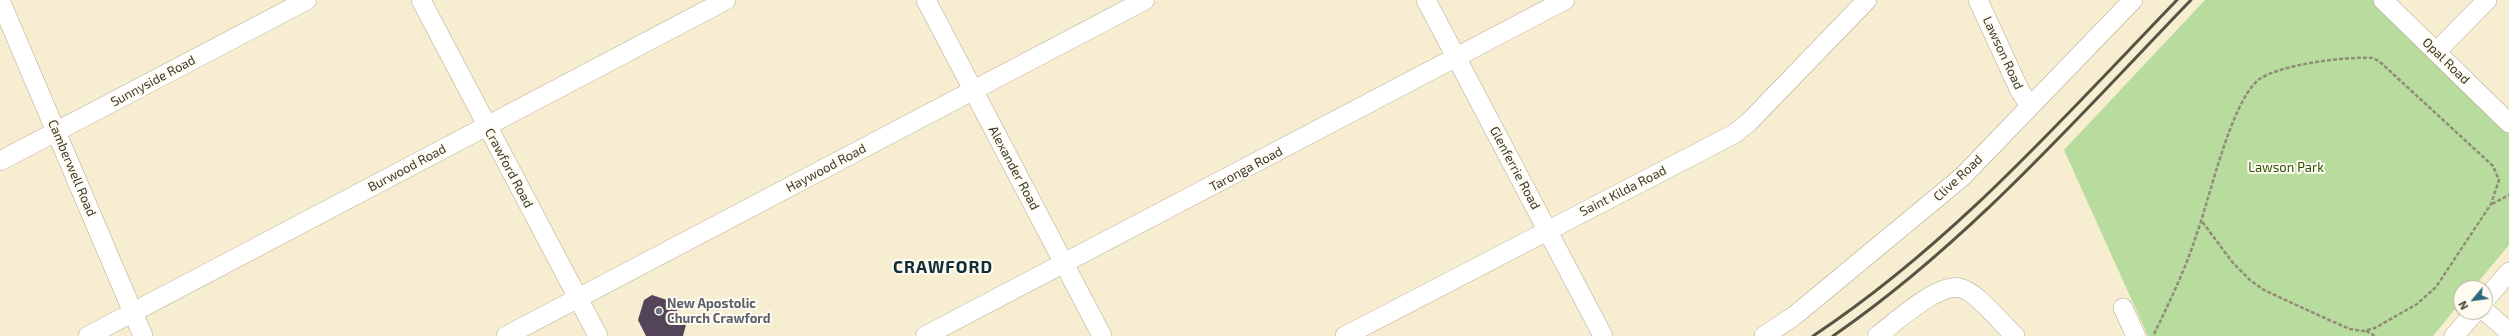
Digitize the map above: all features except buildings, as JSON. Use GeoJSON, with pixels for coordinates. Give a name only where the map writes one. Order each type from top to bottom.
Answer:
{"type":"FeatureCollection","features":[{"type":"Feature","properties":{"kind":"street","name":"Camberwell Road"},"geometry":{"type":"LineString","coordinates":[[0,0],[143,336]]}},
{"type":"Feature","properties":{"kind":"street","name":"Sunnyside Road"},"geometry":{"type":"LineString","coordinates":[[0,161],[307,0]]}},
{"type":"Feature","properties":{"kind":"street","name":"Crawford Road"},"geometry":{"type":"LineString","coordinates":[[421,0],[598,336]]}},
{"type":"Feature","properties":{"kind":"street","name":"Burwood Road"},"geometry":{"type":"LineString","coordinates":[[88,336],[726,0]]}},
{"type":"Feature","properties":{"kind":"street","name":"Alexander Road"},"geometry":{"type":"LineString","coordinates":[[926,0],[1102,336]]}},
{"type":"Feature","properties":{"kind":"street","name":"Haywood Road"},"geometry":{"type":"LineString","coordinates":[[506,336],[1145,0]]}},
{"type":"Feature","properties":{"kind":"street","name":"Glenferrie Road"},"geometry":{"type":"LineString","coordinates":[[1426,0],[1603,336]]}},
{"type":"Feature","properties":{"kind":"street","name":"Taronga Road"},"geometry":{"type":"LineString","coordinates":[[925,336],[1065,264],[1565,0]]}},
{"type":"Feature","properties":{"kind":"street","name":"Saint Kilda Road"},"geometry":{"type":"LineString","coordinates":[[1345,336],[1738,131],[1867,0]]}},
{"type":"Feature","properties":{"kind":"street","name":"Lawson Road"},"geometry":{"type":"LineString","coordinates":[[1978,0],[2020,91],[2030,106]]}},
{"type":"Feature","properties":{"kind":"street","name":"Clive Road"},"geometry":{"type":"LineString","coordinates":[[1764,336],[1794,316],[1962,177],[2133,0]]}},
{"type":"Feature","properties":{"kind":"street","name":"Opal Road"},"geometry":{"type":"LineString","coordinates":[[2383,0],[2509,123]]}},
{"type":"Feature","properties":{"kind":"street"},"geometry":{"type":"LineString","coordinates":[[2437,52],[2487,0]]}},
{"type":"Feature","properties":{"kind":"street"},"geometry":{"type":"LineString","coordinates":[[2493,291],[2509,272]]}},
{"type":"Feature","properties":{"kind":"street"},"geometry":{"type":"LineString","coordinates":[[1877,336],[1933,295],[1947,288],[1960,288],[1971,293],[2015,336]]}},
{"type":"Feature","properties":{"kind":"street"},"geometry":{"type":"LineString","coordinates":[[2123,308],[2136,336]]}},
{"type":"Feature","properties":{"kind":"street"},"geometry":{"type":"LineString","coordinates":[[2493,318],[2509,332]]}},
{"type":"Feature","properties":{"kind":"street"},"geometry":{"type":"LineString","coordinates":[[2454,336],[2468,320]]}},
{"type":"Feature","properties":{"kind":"path"},"geometry":{"type":"LineString","coordinates":[[2153,336],[2178,283],[2235,118],[2242,103],[2257,81],[2277,72],[2308,64],[2365,57],[2379,61],[2493,166],[2499,180],[2491,204],[2436,287],[2417,304],[2375,328],[2366,331]]}},
{"type":"Feature","properties":{"kind":"path"},"geometry":{"type":"LineString","coordinates":[[2491,204],[2509,195]]}},
{"type":"Feature","properties":{"kind":"path"},"geometry":{"type":"LineString","coordinates":[[2201,220],[2233,263],[2250,280],[2264,290],[2350,329],[2366,331],[2375,336]]}},
{"type":"Feature","properties":{"kind":"green space","name":"Lawson Park"},"geometry":{"type":"Polygon","coordinates":[[[2205,0],[2374,0],[2509,134],[2509,245],[2480,280],[2453,280],[2453,312],[2433,336],[2148,336],[2064,150],[2205,0]]]}},
{"type":"Feature","properties":{"kind":"railway"},"geometry":{"type":"LineString","coordinates":[[1813,336],[1864,300],[1959,221],[2048,134],[2177,0]]}},
{"type":"Feature","properties":{"kind":"railway"},"geometry":{"type":"LineString","coordinates":[[1833,336],[1883,300],[1976,220],[2064,133],[2191,0]]}},
{"type":"Feature","properties":{"kind":"place","name":"New Apostolic Church Crawford"},"geometry":{"type":"Point","coordinates":[659,311]}},
{"type":"Feature","properties":{"kind":"district","name":"CRAWFORD"},"geometry":{"type":"Point","coordinates":[943,267]}}]}
